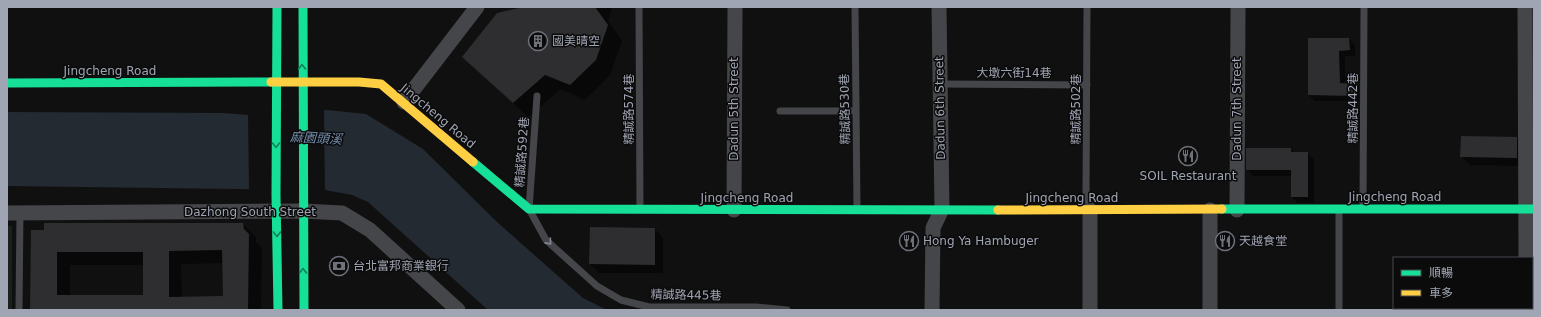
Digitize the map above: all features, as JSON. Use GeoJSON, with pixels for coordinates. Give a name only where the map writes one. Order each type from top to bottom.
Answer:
{"type":"FeatureCollection","features":[{"type":"Feature","properties":{"kind":"street"},"geometry":{"type":"LineString","coordinates":[[277,7],[276,195],[278,310]]}},
{"type":"Feature","properties":{"kind":"street"},"geometry":{"type":"LineString","coordinates":[[303,7],[304,310]]}},
{"type":"Feature","properties":{"kind":"street"},"geometry":{"type":"LineString","coordinates":[[404,102],[477,7]]}},
{"type":"Feature","properties":{"kind":"street","name":"Dadun 5th Street"},"geometry":{"type":"LineString","coordinates":[[734,210],[735,7]]}},
{"type":"Feature","properties":{"kind":"street","name":"Dadun 6th Street"},"geometry":{"type":"LineString","coordinates":[[939,7],[942,210]]}},
{"type":"Feature","properties":{"kind":"street","name":"Dadun 7th Street"},"geometry":{"type":"LineString","coordinates":[[1237,210],[1238,7]]}},
{"type":"Feature","properties":{"kind":"street"},"geometry":{"type":"LineString","coordinates":[[1525,7],[1530,209],[1526,257]]}},
{"type":"Feature","properties":{"kind":"street","name":"Jingcheng Road"},"geometry":{"type":"LineString","coordinates":[[7,82],[359,82],[382,84],[529,209],[1530,209]]}},
{"type":"Feature","properties":{"kind":"street"},"geometry":{"type":"LineString","coordinates":[[932,310],[933,228],[942,210]]}},
{"type":"Feature","properties":{"kind":"street"},"geometry":{"type":"LineString","coordinates":[[1090,210],[1090,310]]}},
{"type":"Feature","properties":{"kind":"street"},"geometry":{"type":"LineString","coordinates":[[1210,210],[1210,310]]}},
{"type":"Feature","properties":{"kind":"street","name":"Dazhong South Street"},"geometry":{"type":"LineString","coordinates":[[13,213],[303,211],[342,213],[370,230],[455,309]]}},
{"type":"Feature","properties":{"kind":"lane","name":"精誠路574巷"},"geometry":{"type":"LineString","coordinates":[[640,7],[640,210]]}},
{"type":"Feature","properties":{"kind":"lane","name":"精誠路530巷"},"geometry":{"type":"LineString","coordinates":[[855,7],[857,210]]}},
{"type":"Feature","properties":{"kind":"lane","name":"精誠路502巷"},"geometry":{"type":"LineString","coordinates":[[1087,7],[1086,192],[1090,210]]}},
{"type":"Feature","properties":{"kind":"lane","name":"精誠路442巷"},"geometry":{"type":"LineString","coordinates":[[1363,209],[1364,7]]}},
{"type":"Feature","properties":{"kind":"lane","name":"大墩六街14巷"},"geometry":{"type":"LineString","coordinates":[[940,84],[1087,85]]}},
{"type":"Feature","properties":{"kind":"lane","name":"精誠路592巷"},"geometry":{"type":"LineString","coordinates":[[529,209],[537,96]]}},
{"type":"Feature","properties":{"kind":"lane"},"geometry":{"type":"LineString","coordinates":[[780,111],[856,111]]}},
{"type":"Feature","properties":{"kind":"lane","name":"精誠路445巷"},"geometry":{"type":"LineString","coordinates":[[529,209],[546,240],[597,286],[621,300],[649,307],[756,307],[787,310]]}},
{"type":"Feature","properties":{"kind":"lane"},"geometry":{"type":"LineString","coordinates":[[1339,209],[1339,310]]}},
{"type":"Feature","properties":{"kind":"lane"},"geometry":{"type":"LineString","coordinates":[[13,213],[19,310]]}},
{"type":"Feature","properties":{"kind":"shaded area"},"geometry":{"type":"Polygon","coordinates":[[[7,226],[12,226],[12,310],[7,310],[7,226]]]}},
{"type":"Feature","properties":{"kind":"water","name":"麻園頭溪"},"geometry":{"type":"Polygon","coordinates":[[[327,110],[366,114],[423,149],[497,222],[583,298],[607,310],[488,310],[368,202],[352,195],[325,190],[7,186],[7,112],[223,113],[248,115],[327,110]]]}},
{"type":"Feature","properties":{"kind":"pier"},"geometry":{"type":"Polygon","coordinates":[[[324,109],[325,192],[249,192],[248,113],[324,109]]]}},
{"type":"Feature","properties":{"kind":"building","name":"國美晴空"},"geometry":{"type":"Polygon","coordinates":[[[524,7],[595,7],[608,25],[596,60],[570,85],[545,75],[513,103],[462,57],[497,13],[524,7]]]}},
{"type":"Feature","properties":{"kind":"building"},"geometry":{"type":"Polygon","coordinates":[[[1308,38],[1349,38],[1350,50],[1339,51],[1340,83],[1353,84],[1353,96],[1308,95],[1308,38]]]}},
{"type":"Feature","properties":{"kind":"building"},"geometry":{"type":"Polygon","coordinates":[[[1461,136],[1517,137],[1517,158],[1460,157],[1461,136]]]}},
{"type":"Feature","properties":{"kind":"building"},"geometry":{"type":"Polygon","coordinates":[[[1246,148],[1291,148],[1291,152],[1308,152],[1308,197],[1291,197],[1291,170],[1246,170],[1246,148]]]}},
{"type":"Feature","properties":{"kind":"building"},"geometry":{"type":"Polygon","coordinates":[[[44,223],[243,223],[244,229],[249,234],[248,310],[30,310],[31,230],[44,230],[44,223]],[[222,250],[169,251],[169,297],[223,296],[222,250]],[[57,252],[57,295],[143,295],[143,252],[57,252]]]}},
{"type":"Feature","properties":{"kind":"building"},"geometry":{"type":"Polygon","coordinates":[[[590,227],[655,228],[655,265],[589,264],[590,227]]]}},
{"type":"Feature","properties":{"kind":"traffic: fast"},"geometry":{"type":"LineString","coordinates":[[277,7],[276,195],[278,310]]}},
{"type":"Feature","properties":{"kind":"traffic: fast"},"geometry":{"type":"LineString","coordinates":[[303,7],[304,310]]}},
{"type":"Feature","properties":{"kind":"traffic: fast"},"geometry":{"type":"LineString","coordinates":[[7,83],[271,82]]}},
{"type":"Feature","properties":{"kind":"traffic: fast"},"geometry":{"type":"LineString","coordinates":[[473,162],[529,209],[998,210]]}},
{"type":"Feature","properties":{"kind":"traffic: fast"},"geometry":{"type":"LineString","coordinates":[[1222,209],[1534,209]]}},
{"type":"Feature","properties":{"kind":"traffic: slow"},"geometry":{"type":"LineString","coordinates":[[271,82],[359,82],[381,84],[473,162]]}},
{"type":"Feature","properties":{"kind":"traffic: slow"},"geometry":{"type":"LineString","coordinates":[[998,210],[1222,209]]}},
{"type":"Feature","properties":{"kind":"place","name":"國美晴空"},"geometry":{"type":"Point","coordinates":[538,41]}},
{"type":"Feature","properties":{"kind":"place","name":"SOIL Restaurant"},"geometry":{"type":"Point","coordinates":[1188,156]}},
{"type":"Feature","properties":{"kind":"place","name":"Hong Ya Hambuger"},"geometry":{"type":"Point","coordinates":[909,241]}},
{"type":"Feature","properties":{"kind":"place","name":"天越食堂"},"geometry":{"type":"Point","coordinates":[1225,241]}},
{"type":"Feature","properties":{"kind":"place","name":"台北富邦商業銀行"},"geometry":{"type":"Point","coordinates":[339,266]}}]}
